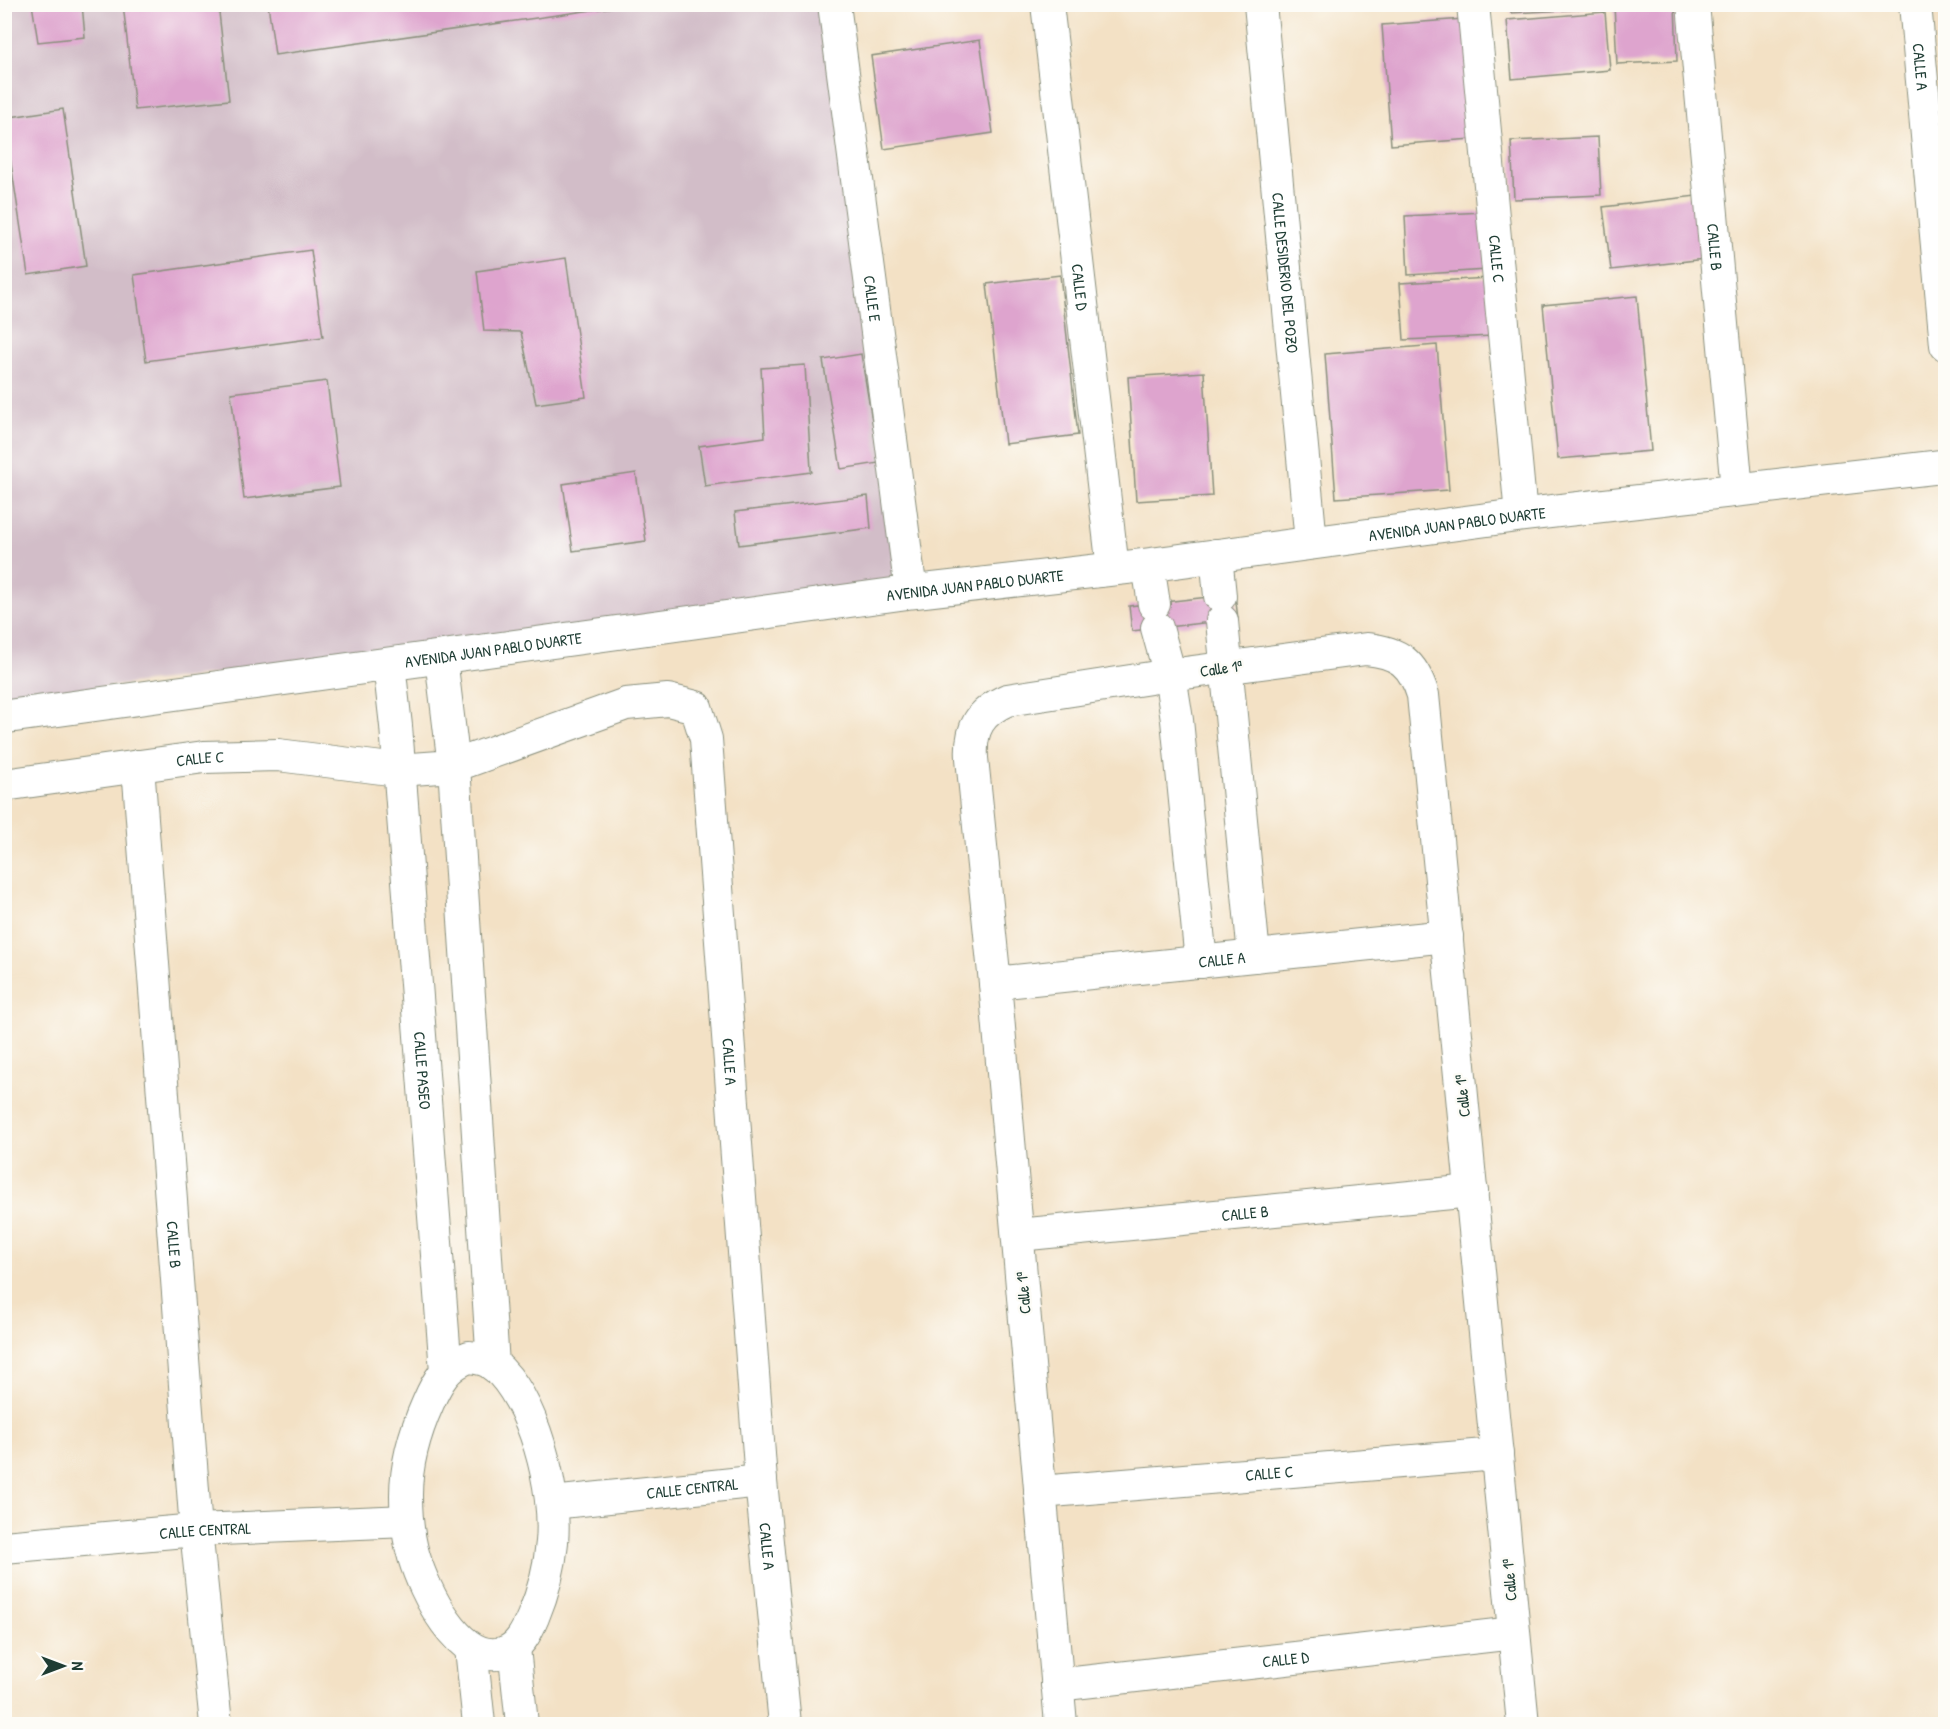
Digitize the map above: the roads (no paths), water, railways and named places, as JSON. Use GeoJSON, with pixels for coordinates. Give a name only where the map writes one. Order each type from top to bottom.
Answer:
{"type":"FeatureCollection","features":[{"type":"Feature","properties":{"kind":"street","name":"CALLE E"},"geometry":{"type":"LineString","coordinates":[[834,4],[911,592]]}},
{"type":"Feature","properties":{"kind":"street","name":"CALLE D"},"geometry":{"type":"LineString","coordinates":[[1047,4],[1113,569]]}},
{"type":"Feature","properties":{"kind":"street","name":"CALLE DESIDERIO DEL POZO"},"geometry":{"type":"LineString","coordinates":[[1260,4],[1311,542]]}},
{"type":"Feature","properties":{"kind":"street","name":"CALLE C"},"geometry":{"type":"LineString","coordinates":[[1473,4],[1521,515]]}},
{"type":"Feature","properties":{"kind":"street","name":"CALLE B"},"geometry":{"type":"LineString","coordinates":[[1693,4],[1737,490]]}},
{"type":"Feature","properties":{"kind":"street","name":"CALLE A"},"geometry":{"type":"LineString","coordinates":[[1915,4],[1946,345]]}},
{"type":"Feature","properties":{"kind":"street","name":"AVENIDA JUAN PABLO DUARTE"},"geometry":{"type":"LineString","coordinates":[[4,717],[911,592],[1149,565],[1521,515],[1946,466]]}},
{"type":"Feature","properties":{"kind":"street"},"geometry":{"type":"LineString","coordinates":[[1216,555],[1254,956]]}},
{"type":"Feature","properties":{"kind":"street"},"geometry":{"type":"LineString","coordinates":[[1149,565],[1155,616],[1170,675],[1177,720],[1202,962]]}},
{"type":"Feature","properties":{"kind":"street","name":"Calle 1ª"},"geometry":{"type":"LineString","coordinates":[[1061,1725],[995,983],[971,743],[982,716],[994,706],[1007,700],[1226,667],[1366,649],[1382,650],[1397,656],[1409,666],[1418,680],[1423,695],[1523,1725]]}},
{"type":"Feature","properties":{"kind":"street"},"geometry":{"type":"LineString","coordinates":[[441,658],[454,766],[493,1365]]}},
{"type":"Feature","properties":{"kind":"street","name":"CALLE PASEO"},"geometry":{"type":"LineString","coordinates":[[389,664],[446,1371]]}},
{"type":"Feature","properties":{"kind":"street","name":"CALLE A"},"geometry":{"type":"LineString","coordinates":[[398,770],[454,766],[626,704],[668,700],[696,706],[706,739],[761,1481],[785,1725]]}},
{"type":"Feature","properties":{"kind":"street","name":"CALLE C"},"geometry":{"type":"LineString","coordinates":[[4,784],[204,756],[278,755],[398,770]]}},
{"type":"Feature","properties":{"kind":"street","name":"CALLE B"},"geometry":{"type":"LineString","coordinates":[[138,765],[196,1530],[216,1725]]}},
{"type":"Feature","properties":{"kind":"street","name":"CALLE A"},"geometry":{"type":"LineString","coordinates":[[995,983],[1447,936]]}},
{"type":"Feature","properties":{"kind":"street","name":"CALLE B"},"geometry":{"type":"LineString","coordinates":[[1018,1235],[1472,1191]]}},
{"type":"Feature","properties":{"kind":"street"},"geometry":{"type":"LineString","coordinates":[[469,1357],[480,1358],[493,1365],[518,1396],[537,1439],[547,1471],[552,1503],[552,1542],[547,1575],[539,1603],[527,1631],[514,1648],[493,1654],[471,1648],[456,1636],[436,1608],[428,1591],[414,1557],[407,1521],[407,1470],[412,1444],[433,1393],[446,1371],[457,1361],[469,1357]]}},
{"type":"Feature","properties":{"kind":"street","name":"CALLE C"},"geometry":{"type":"LineString","coordinates":[[1040,1492],[1497,1454]]}},
{"type":"Feature","properties":{"kind":"street","name":"CALLE CENTRAL"},"geometry":{"type":"LineString","coordinates":[[552,1503],[761,1481]]}},
{"type":"Feature","properties":{"kind":"street","name":"CALLE CENTRAL"},"geometry":{"type":"LineString","coordinates":[[4,1547],[196,1530],[407,1521]]}},
{"type":"Feature","properties":{"kind":"street","name":"CALLE D"},"geometry":{"type":"LineString","coordinates":[[1057,1685],[1514,1633]]}},
{"type":"Feature","properties":{"kind":"street"},"geometry":{"type":"LineString","coordinates":[[471,1648],[479,1725]]}},
{"type":"Feature","properties":{"kind":"street"},"geometry":{"type":"LineString","coordinates":[[514,1648],[522,1725]]}}]}
